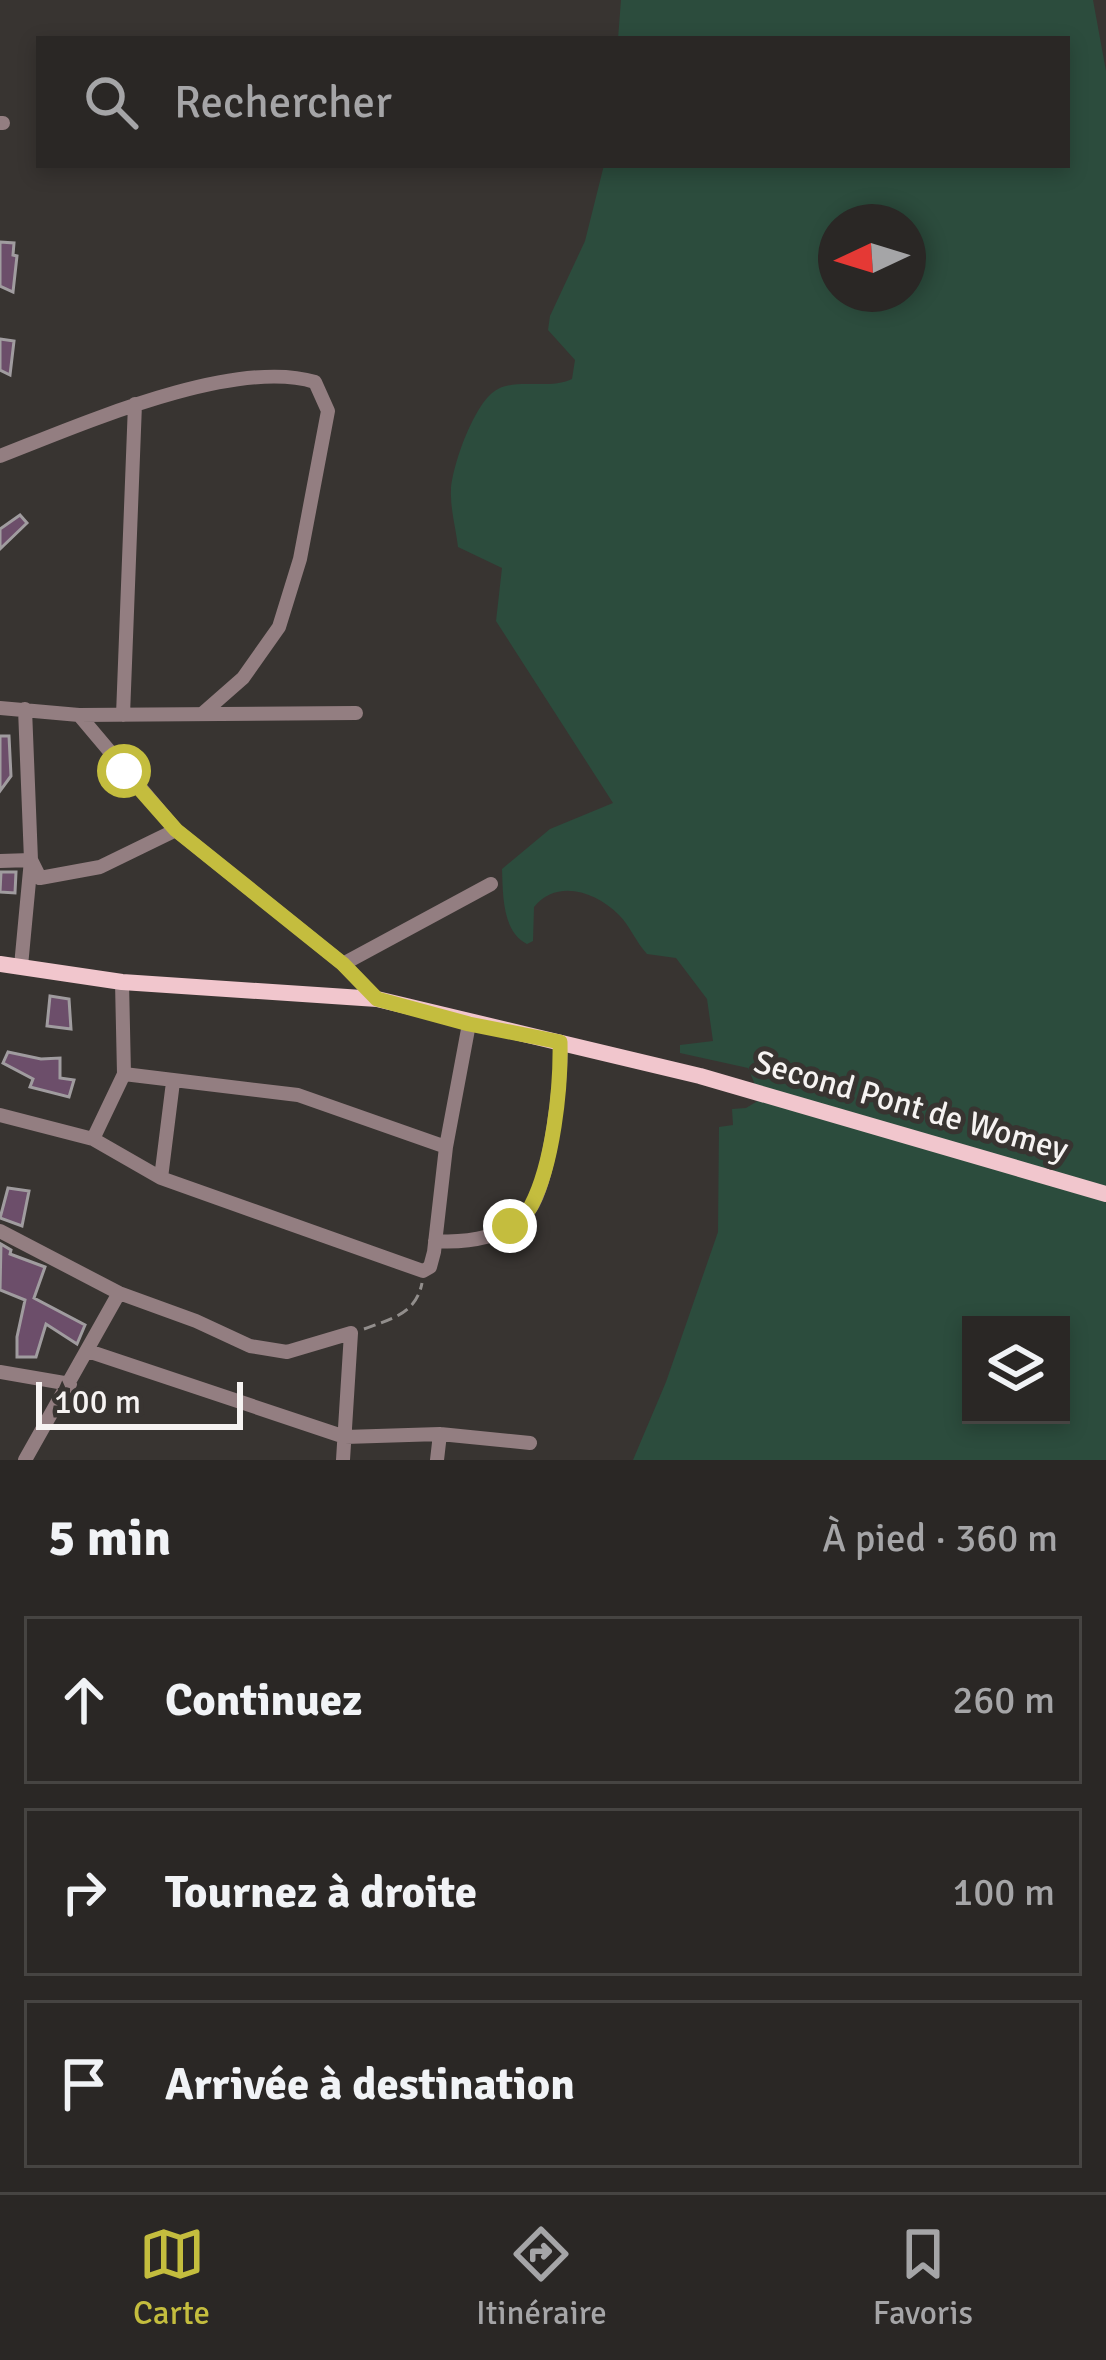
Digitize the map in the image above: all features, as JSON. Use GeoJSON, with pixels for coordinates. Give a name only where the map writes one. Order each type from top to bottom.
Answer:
{"type":"FeatureCollection","features":[{"type":"Feature","properties":{"kind":"main road","name":"Second Pont de Womey"},"geometry":{"type":"LineString","coordinates":[[0,964],[122,982],[377,999],[700,1076],[1106,1194]]}},
{"type":"Feature","properties":{"kind":"street"},"geometry":{"type":"LineString","coordinates":[[0,456],[135,404],[268,374],[315,382],[328,411],[300,559],[279,627],[243,678],[202,714]]}},
{"type":"Feature","properties":{"kind":"street"},"geometry":{"type":"LineString","coordinates":[[123,715],[135,404]]}},
{"type":"Feature","properties":{"kind":"street"},"geometry":{"type":"LineString","coordinates":[[0,708],[79,715],[356,713]]}},
{"type":"Feature","properties":{"kind":"street"},"geometry":{"type":"LineString","coordinates":[[21,966],[31,860],[25,709]]}},
{"type":"Feature","properties":{"kind":"street"},"geometry":{"type":"LineString","coordinates":[[79,715],[176,830],[343,964],[377,999]]}},
{"type":"Feature","properties":{"kind":"street"},"geometry":{"type":"LineString","coordinates":[[31,860],[40,878],[100,866],[176,830]]}},
{"type":"Feature","properties":{"kind":"street"},"geometry":{"type":"LineString","coordinates":[[0,861],[31,860]]}},
{"type":"Feature","properties":{"kind":"street"},"geometry":{"type":"LineString","coordinates":[[343,964],[490,884]]}},
{"type":"Feature","properties":{"kind":"street"},"geometry":{"type":"LineString","coordinates":[[93,1138],[124,1073],[122,982]]}},
{"type":"Feature","properties":{"kind":"street"},"geometry":{"type":"LineString","coordinates":[[0,1115],[93,1138],[161,1178],[423,1271],[430,1267],[435,1241],[446,1147],[469,1024]]}},
{"type":"Feature","properties":{"kind":"street"},"geometry":{"type":"LineString","coordinates":[[435,1241],[460,1243],[492,1235],[530,1210],[561,1082],[560,1042]]}},
{"type":"Feature","properties":{"kind":"street"},"geometry":{"type":"LineString","coordinates":[[124,1073],[298,1094],[446,1147]]}},
{"type":"Feature","properties":{"kind":"street"},"geometry":{"type":"LineString","coordinates":[[161,1178],[173,1082]]}},
{"type":"Feature","properties":{"kind":"street"},"geometry":{"type":"LineString","coordinates":[[0,1231],[118,1293],[272,1351],[305,1348],[351,1333],[343,1460]]}},
{"type":"Feature","properties":{"kind":"street"},"geometry":{"type":"LineString","coordinates":[[25,1460],[118,1293]]}},
{"type":"Feature","properties":{"kind":"street"},"geometry":{"type":"LineString","coordinates":[[88,1351],[345,1437],[440,1435],[530,1442]]}},
{"type":"Feature","properties":{"kind":"street"},"geometry":{"type":"LineString","coordinates":[[0,1372],[70,1384]]}},
{"type":"Feature","properties":{"kind":"street"},"geometry":{"type":"LineString","coordinates":[[437,1460],[440,1435]]}},
{"type":"Feature","properties":{"kind":"path"},"geometry":{"type":"LineString","coordinates":[[351,1333],[402,1316],[421,1291],[423,1271]]}},
{"type":"Feature","properties":{"kind":"green space"},"geometry":{"type":"Polygon","coordinates":[[[621,0],[1093,0],[1106,71],[1106,1460],[633,1460],[666,1382],[718,1232],[719,1127],[733,1125],[732,1109],[746,1108],[761,1099],[748,1068],[680,1053],[680,1045],[713,1041],[707,999],[676,958],[647,954],[609,907],[588,895],[554,893],[534,907],[533,941],[527,944],[513,931],[505,911],[502,869],[550,829],[613,803],[496,621],[502,568],[458,547],[451,497],[466,435],[489,396],[515,384],[572,379],[575,360],[548,330],[585,241],[603,168],[1070,168],[1070,36],[618,36],[621,0]]]}},
{"type":"Feature","properties":{"kind":"building"},"geometry":{"type":"Polygon","coordinates":[[[0,242],[14,243],[13,292],[0,286],[0,242]]]}},
{"type":"Feature","properties":{"kind":"building"},"geometry":{"type":"Polygon","coordinates":[[[0,339],[14,341],[10,375],[0,370],[0,339]]]}},
{"type":"Feature","properties":{"kind":"building"},"geometry":{"type":"Polygon","coordinates":[[[20,515],[27,523],[0,549],[0,529],[20,515]]]}},
{"type":"Feature","properties":{"kind":"building"},"geometry":{"type":"Polygon","coordinates":[[[0,736],[9,736],[11,776],[0,791],[0,736]]]}},
{"type":"Feature","properties":{"kind":"building"},"geometry":{"type":"Polygon","coordinates":[[[1,872],[16,872],[15,893],[0,892],[1,872]]]}},
{"type":"Feature","properties":{"kind":"building"},"geometry":{"type":"Polygon","coordinates":[[[50,996],[69,999],[71,1029],[47,1026],[50,996]]]}},
{"type":"Feature","properties":{"kind":"building"},"geometry":{"type":"Polygon","coordinates":[[[8,1052],[60,1058],[60,1078],[74,1080],[69,1097],[30,1087],[33,1079],[3,1063],[8,1052]]]}},
{"type":"Feature","properties":{"kind":"building"},"geometry":{"type":"Polygon","coordinates":[[[8,1188],[29,1191],[22,1226],[0,1218],[8,1188]]]}},
{"type":"Feature","properties":{"kind":"building"},"geometry":{"type":"Polygon","coordinates":[[[1,1244],[10,1254],[45,1267],[34,1298],[85,1325],[77,1344],[46,1324],[36,1357],[17,1357],[25,1300],[0,1290],[1,1244]]]}},
{"type":"Feature","properties":{"kind":"route"},"geometry":{"type":"LineString","coordinates":[[124,771],[176,830],[343,964],[377,999],[560,1042],[561,1082],[544,1167],[530,1210],[510,1226]]}}]}
